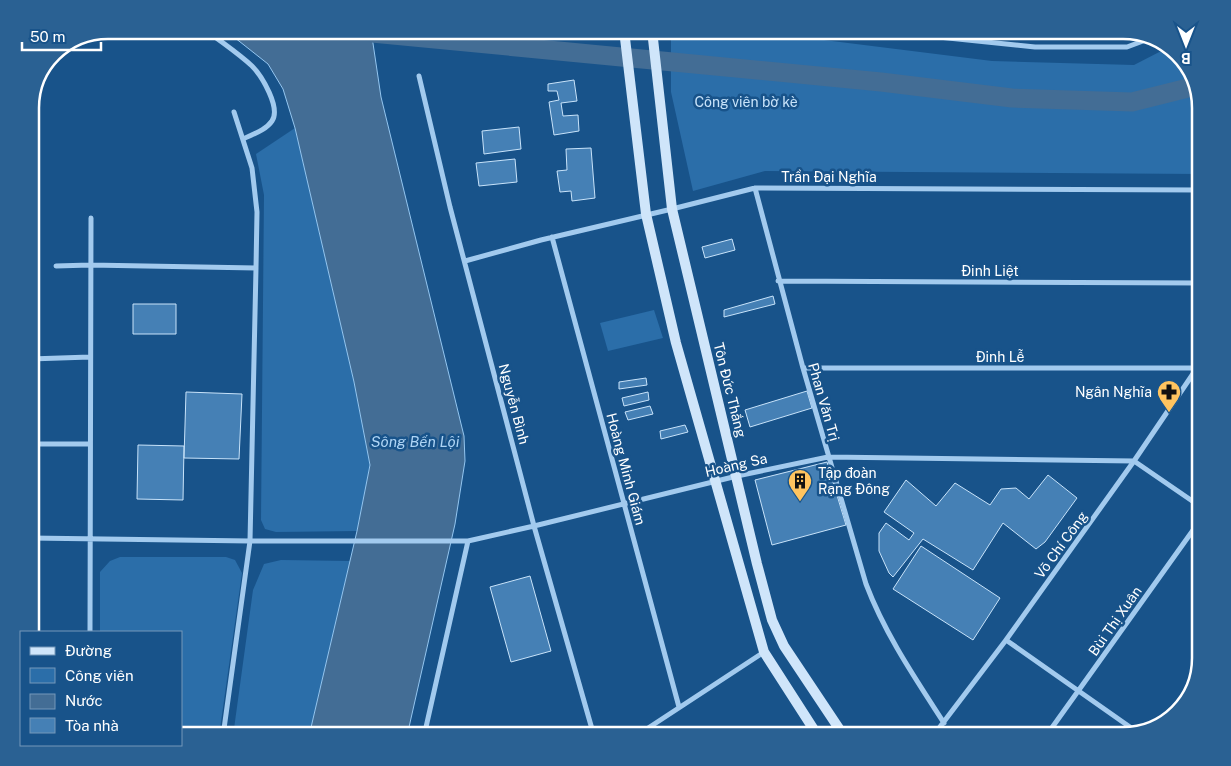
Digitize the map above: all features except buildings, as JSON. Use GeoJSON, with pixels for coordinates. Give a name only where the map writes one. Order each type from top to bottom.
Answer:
{"type":"FeatureCollection","features":[{"type":"Feature","properties":{"kind":"main road"},"geometry":{"type":"LineString","coordinates":[[625,39],[646,214],[676,343],[764,652],[812,727]]}},
{"type":"Feature","properties":{"kind":"main road","name":"Tôn Đức Thắng"},"geometry":{"type":"LineString","coordinates":[[653,39],[672,209],[772,620],[784,646],[838,727]]}},
{"type":"Feature","properties":{"kind":"street"},"geometry":{"type":"LineString","coordinates":[[217,39],[253,68],[273,101],[276,112],[273,120],[266,128],[243,139]]}},
{"type":"Feature","properties":{"kind":"street"},"geometry":{"type":"LineString","coordinates":[[961,39],[1035,47],[1127,47],[1142,41]]}},
{"type":"Feature","properties":{"kind":"street","name":"Nguyễn Bình"},"geometry":{"type":"LineString","coordinates":[[419,76],[450,207],[534,526],[591,727]]}},
{"type":"Feature","properties":{"kind":"street"},"geometry":{"type":"LineString","coordinates":[[224,727],[250,541],[257,212],[252,168],[234,112]]}},
{"type":"Feature","properties":{"kind":"street","name":"Trần Đại Nghĩa"},"geometry":{"type":"LineString","coordinates":[[465,261],[552,237],[755,188],[1192,190]]}},
{"type":"Feature","properties":{"kind":"street","name":"Phan Văn Trị"},"geometry":{"type":"LineString","coordinates":[[755,188],[778,281],[866,584],[877,611],[904,660],[944,723]]}},
{"type":"Feature","properties":{"kind":"street"},"geometry":{"type":"LineString","coordinates":[[90,631],[91,218]]}},
{"type":"Feature","properties":{"kind":"street","name":"Hoàng Minh Giám"},"geometry":{"type":"LineString","coordinates":[[552,237],[678,707]]}},
{"type":"Feature","properties":{"kind":"street"},"geometry":{"type":"LineString","coordinates":[[56,266],[256,268]]}},
{"type":"Feature","properties":{"kind":"street","name":"Đinh Liệt"},"geometry":{"type":"LineString","coordinates":[[778,281],[1192,283]]}},
{"type":"Feature","properties":{"kind":"street"},"geometry":{"type":"LineString","coordinates":[[39,358],[90,357]]}},
{"type":"Feature","properties":{"kind":"street","name":"Đinh Lễ"},"geometry":{"type":"LineString","coordinates":[[803,368],[1192,368]]}},
{"type":"Feature","properties":{"kind":"street","name":"Võ Chí Công"},"geometry":{"type":"LineString","coordinates":[[941,727],[1006,640],[1134,461],[1192,375]]}},
{"type":"Feature","properties":{"kind":"street"},"geometry":{"type":"LineString","coordinates":[[39,444],[90,444]]}},
{"type":"Feature","properties":{"kind":"street","name":"Hoàng Sa"},"geometry":{"type":"LineString","coordinates":[[39,538],[350,542],[468,541],[714,481],[828,457],[1134,461]]}},
{"type":"Feature","properties":{"kind":"street"},"geometry":{"type":"LineString","coordinates":[[1134,461],[1192,502]]}},
{"type":"Feature","properties":{"kind":"street","name":"Bùi Thị Xuân"},"geometry":{"type":"LineString","coordinates":[[1053,727],[1192,532]]}},
{"type":"Feature","properties":{"kind":"street"},"geometry":{"type":"LineString","coordinates":[[426,727],[468,541]]}},
{"type":"Feature","properties":{"kind":"street"},"geometry":{"type":"LineString","coordinates":[[1006,640],[1130,727]]}},
{"type":"Feature","properties":{"kind":"street"},"geometry":{"type":"LineString","coordinates":[[649,727],[764,652]]}},
{"type":"Feature","properties":{"kind":"green space","name":"Công viên bờ kè"},"geometry":{"type":"Polygon","coordinates":[[[671,39],[817,39],[992,61],[1134,65],[1161,51],[1161,70],[1182,70],[1191,94],[1192,174],[765,171],[693,191],[671,92],[671,39]]]}},
{"type":"Feature","properties":{"kind":"green space"},"geometry":{"type":"Polygon","coordinates":[[[295,128],[354,382],[370,465],[357,531],[276,532],[265,529],[261,520],[264,195],[256,154],[295,128]]]}},
{"type":"Feature","properties":{"kind":"green space"},"geometry":{"type":"Polygon","coordinates":[[[654,310],[663,338],[608,351],[600,323],[654,310]]]}},
{"type":"Feature","properties":{"kind":"green space"},"geometry":{"type":"Polygon","coordinates":[[[120,557],[226,557],[235,560],[242,573],[220,727],[182,727],[182,631],[100,631],[100,572],[110,561],[120,557]]]}},
{"type":"Feature","properties":{"kind":"green space"},"geometry":{"type":"Polygon","coordinates":[[[281,560],[350,561],[311,727],[234,727],[253,590],[264,564],[281,560]]]}},
{"type":"Feature","properties":{"kind":"water","name":"Sông Bến Lội"},"geometry":{"type":"Polygon","coordinates":[[[236,39],[372,39],[381,97],[464,436],[465,461],[455,524],[409,727],[311,727],[357,531],[370,465],[354,382],[295,128],[283,89],[268,64],[236,39]]]}},
{"type":"Feature","properties":{"kind":"waterway"},"geometry":{"type":"LineString","coordinates":[[434,39],[881,82],[1012,98],[1132,102],[1190,88]]}},
{"type":"Feature","properties":{"kind":"place","name":"Ngân Nghĩa"},"geometry":{"type":"Point","coordinates":[1169,413]}},
{"type":"Feature","properties":{"kind":"place","name":"Tập đoàn Rạng Đông"},"geometry":{"type":"Point","coordinates":[800,502]}}]}
